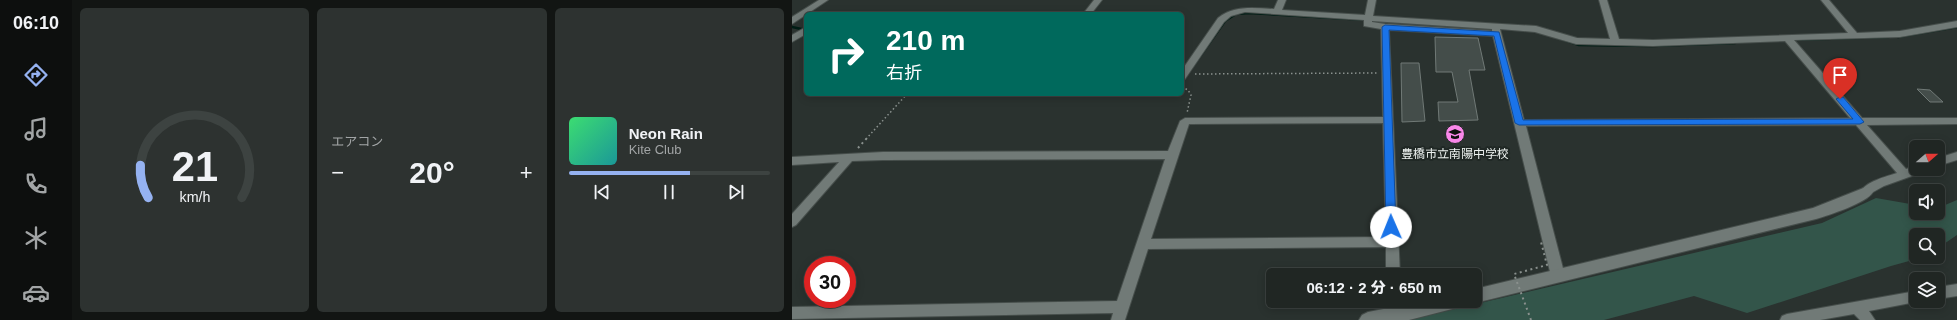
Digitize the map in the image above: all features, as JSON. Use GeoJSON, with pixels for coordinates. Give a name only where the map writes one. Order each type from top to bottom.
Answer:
{"type":"FeatureCollection","features":[{"type":"Feature","properties":{"kind":"street"},"geometry":{"type":"LineString","coordinates":[[807,12],[824,0]]}},
{"type":"Feature","properties":{"kind":"street"},"geometry":{"type":"LineString","coordinates":[[1089,12],[1098,0]]}},
{"type":"Feature","properties":{"kind":"street"},"geometry":{"type":"LineString","coordinates":[[1277,12],[1282,0]]}},
{"type":"Feature","properties":{"kind":"street"},"geometry":{"type":"LineString","coordinates":[[1367,21],[1372,0]]}},
{"type":"Feature","properties":{"kind":"street"},"geometry":{"type":"LineString","coordinates":[[1603,0],[1615,42]]}},
{"type":"Feature","properties":{"kind":"street"},"geometry":{"type":"LineString","coordinates":[[1825,0],[1855,36]]}},
{"type":"Feature","properties":{"kind":"street"},"geometry":{"type":"LineString","coordinates":[[1184,74],[1224,17],[1228,14],[1245,10],[1367,21],[1496,30]]}},
{"type":"Feature","properties":{"kind":"street"},"geometry":{"type":"LineString","coordinates":[[804,14],[792,22],[804,28]]}},
{"type":"Feature","properties":{"kind":"street"},"geometry":{"type":"LineString","coordinates":[[1367,21],[1385,27],[1542,30],[1576,41],[1653,43],[1789,40],[1909,33],[1957,24]]}},
{"type":"Feature","properties":{"kind":"street"},"geometry":{"type":"LineString","coordinates":[[1385,27],[1389,120],[1392,268]]}},
{"type":"Feature","properties":{"kind":"street"},"geometry":{"type":"LineString","coordinates":[[792,39],[804,30]]}},
{"type":"Feature","properties":{"kind":"street"},"geometry":{"type":"LineString","coordinates":[[1496,30],[1558,276]]}},
{"type":"Feature","properties":{"kind":"street"},"geometry":{"type":"LineString","coordinates":[[1789,40],[1904,174]]}},
{"type":"Feature","properties":{"kind":"street"},"geometry":{"type":"LineString","coordinates":[[792,313],[820,311],[1120,314],[1172,155],[1185,121],[1389,120]]}},
{"type":"Feature","properties":{"kind":"street"},"geometry":{"type":"LineString","coordinates":[[1519,123],[1957,121]]}},
{"type":"Feature","properties":{"kind":"street"},"geometry":{"type":"LineString","coordinates":[[792,161],[883,156],[1172,155]]}},
{"type":"Feature","properties":{"kind":"street"},"geometry":{"type":"LineString","coordinates":[[1945,160],[1957,156]]}},
{"type":"Feature","properties":{"kind":"street"},"geometry":{"type":"LineString","coordinates":[[792,222],[848,159]]}},
{"type":"Feature","properties":{"kind":"street"},"geometry":{"type":"LineString","coordinates":[[1482,294],[1816,213],[1854,199],[1880,183],[1909,172]]}},
{"type":"Feature","properties":{"kind":"street"},"geometry":{"type":"LineString","coordinates":[[1144,244],[1391,242]]}},
{"type":"Feature","properties":{"kind":"street"},"geometry":{"type":"LineString","coordinates":[[1945,292],[1957,290]]}},
{"type":"Feature","properties":{"kind":"street"},"geometry":{"type":"LineString","coordinates":[[1787,320],[1909,298]]}},
{"type":"Feature","properties":{"kind":"street"},"geometry":{"type":"LineString","coordinates":[[1857,307],[1868,320]]}},
{"type":"Feature","properties":{"kind":"street"},"geometry":{"type":"LineString","coordinates":[[1368,320],[1394,309]]}},
{"type":"Feature","properties":{"kind":"path"},"geometry":{"type":"LineString","coordinates":[[1193,75],[1199,73],[1387,73]]}},
{"type":"Feature","properties":{"kind":"path"},"geometry":{"type":"LineString","coordinates":[[1184,88],[1188,90],[1191,95],[1185,121]]}},
{"type":"Feature","properties":{"kind":"path"},"geometry":{"type":"LineString","coordinates":[[848,159],[905,96]]}},
{"type":"Feature","properties":{"kind":"path"},"geometry":{"type":"LineString","coordinates":[[1531,320],[1514,274],[1547,266],[1541,242]]}},
{"type":"Feature","properties":{"kind":"green space"},"geometry":{"type":"Polygon","coordinates":[[[1876,198],[1909,204],[1909,220],[1945,220],[1945,205],[1957,200],[1957,235],[1945,243],[1945,228],[1909,228],[1909,261],[1747,313],[1694,296],[1604,320],[1408,320],[1459,308],[1482,308],[1482,303],[1822,223],[1876,198]]]}},
{"type":"Feature","properties":{"kind":"building"},"geometry":{"type":"Polygon","coordinates":[[[1435,37],[1478,38],[1485,70],[1469,70],[1478,120],[1439,121],[1438,102],[1458,102],[1452,72],[1436,72],[1435,37]]]}},
{"type":"Feature","properties":{"kind":"building"},"geometry":{"type":"Polygon","coordinates":[[[1401,63],[1419,63],[1425,121],[1402,122],[1401,63]]]}},
{"type":"Feature","properties":{"kind":"building"},"geometry":{"type":"Polygon","coordinates":[[[1917,89],[1930,90],[1943,102],[1930,102],[1917,89]]]}},
{"type":"Feature","properties":{"kind":"waterway"},"geometry":{"type":"LineString","coordinates":[[1184,79],[1225,21],[1236,14],[1249,13],[1368,20]]}},
{"type":"Feature","properties":{"kind":"waterway"},"geometry":{"type":"LineString","coordinates":[[792,27],[804,30]]}},
{"type":"Feature","properties":{"kind":"waterway"},"geometry":{"type":"LineString","coordinates":[[1898,37],[1957,27]]}},
{"type":"Feature","properties":{"kind":"waterway"},"geometry":{"type":"LineString","coordinates":[[1790,40],[1889,37]]}},
{"type":"Feature","properties":{"kind":"waterway"},"geometry":{"type":"LineString","coordinates":[[1558,38],[1579,45],[1652,46],[1735,43]]}},
{"type":"Feature","properties":{"kind":"place","name":"豊橋市立南陽中学校"},"geometry":{"type":"Point","coordinates":[1455,134]}},
{"type":"Feature","properties":{"kind":"route"},"geometry":{"type":"LineString","coordinates":[[1391,227],[1389,120],[1385,27],[1497,34],[1519,123],[1860,122],[1840,99]]}}]}
